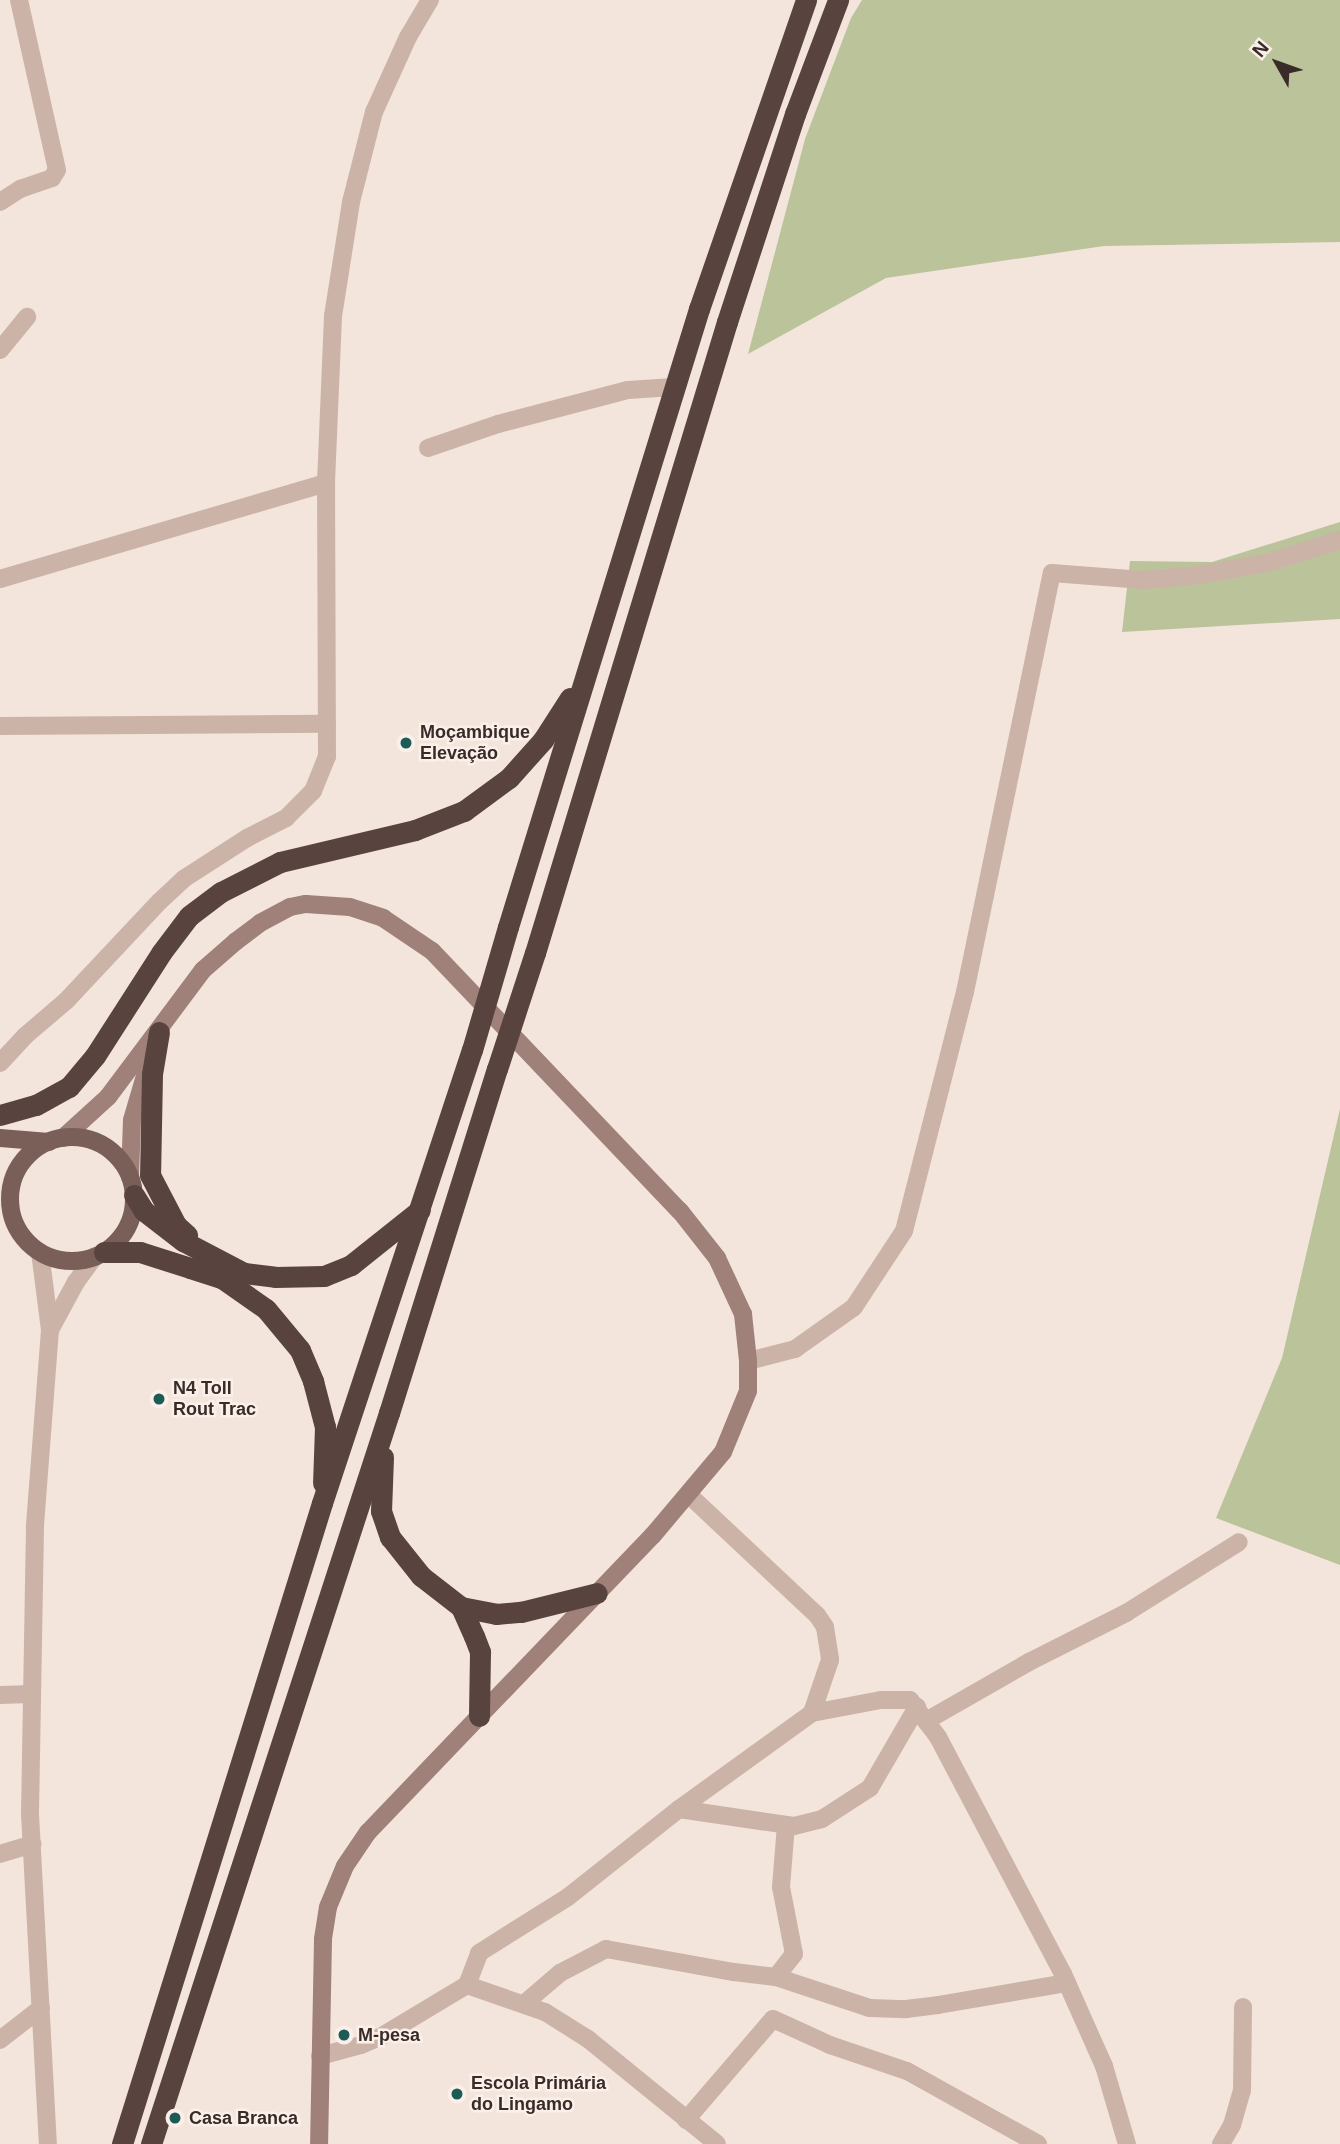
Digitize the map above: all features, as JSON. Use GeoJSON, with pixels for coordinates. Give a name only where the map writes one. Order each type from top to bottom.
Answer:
{"type":"FeatureCollection","features":[{"type":"Feature","properties":{"kind":"highway"},"geometry":{"type":"LineString","coordinates":[[122,2144],[322,1503],[472,1050],[674,387],[762,119],[806,0]]}},
{"type":"Feature","properties":{"kind":"highway"},"geometry":{"type":"LineString","coordinates":[[151,2144],[389,1413],[535,953],[727,322],[795,114],[838,0]]}},
{"type":"Feature","properties":{"kind":"highway"},"geometry":{"type":"LineString","coordinates":[[0,1115],[36,1105],[69,1087],[95,1056],[161,953],[189,916],[220,892],[280,862],[415,830],[464,811],[509,778],[543,740],[586,672]]}},
{"type":"Feature","properties":{"kind":"highway"},"geometry":{"type":"LineString","coordinates":[[159,1032],[152,1074],[150,1175],[176,1225],[215,1260]]}},
{"type":"Feature","properties":{"kind":"highway"},"geometry":{"type":"LineString","coordinates":[[132,1186],[144,1211],[158,1225],[215,1260],[244,1273],[275,1277],[324,1276],[351,1265],[420,1210]]}},
{"type":"Feature","properties":{"kind":"highway"},"geometry":{"type":"LineString","coordinates":[[99,1254],[139,1252],[223,1279],[245,1292],[280,1324],[300,1350],[319,1398],[325,1427],[322,1503]]}},
{"type":"Feature","properties":{"kind":"highway"},"geometry":{"type":"LineString","coordinates":[[389,1413],[380,1494],[381,1511],[390,1537],[421,1576],[461,1607],[496,1614],[521,1612],[597,1593]]}},
{"type":"Feature","properties":{"kind":"highway"},"geometry":{"type":"LineString","coordinates":[[461,1607],[480,1652],[480,1716]]}},
{"type":"Feature","properties":{"kind":"main road"},"geometry":{"type":"LineString","coordinates":[[21,1234],[11,1204],[16,1174],[35,1150],[56,1140],[108,1097],[203,970],[260,923],[290,907],[306,904],[349,907],[383,918],[432,951],[680,1211],[717,1258],[743,1314],[748,1391],[737,1425],[723,1452],[689,1495],[368,1832],[334,1886],[323,1940],[319,2144]]}},
{"type":"Feature","properties":{"kind":"main road"},"geometry":{"type":"LineString","coordinates":[[0,1211],[40,1252],[60,1260],[78,1261],[99,1254],[117,1241],[127,1227],[132,1186],[132,1120],[159,1032]]}},
{"type":"Feature","properties":{"kind":"main road"},"geometry":{"type":"LineString","coordinates":[[0,1138],[80,1138],[104,1146],[122,1163],[132,1186]]}},
{"type":"Feature","properties":{"kind":"street"},"geometry":{"type":"LineString","coordinates":[[0,202],[20,189],[52,178],[57,170],[19,0]]}},
{"type":"Feature","properties":{"kind":"street"},"geometry":{"type":"LineString","coordinates":[[0,1063],[24,1036],[66,1001],[185,878],[247,838],[286,818],[313,791],[327,757],[326,483],[333,316],[351,202],[374,112],[408,37],[430,0]]}},
{"type":"Feature","properties":{"kind":"street"},"geometry":{"type":"LineString","coordinates":[[0,350],[27,317]]}},
{"type":"Feature","properties":{"kind":"street"},"geometry":{"type":"LineString","coordinates":[[428,448],[498,424],[628,390],[674,387]]}},
{"type":"Feature","properties":{"kind":"street"},"geometry":{"type":"LineString","coordinates":[[0,579],[326,483]]}},
{"type":"Feature","properties":{"kind":"street"},"geometry":{"type":"LineString","coordinates":[[748,1361],[795,1349],[854,1307],[904,1231],[965,992],[1052,573],[1143,580],[1199,575],[1266,563],[1340,540]]}},
{"type":"Feature","properties":{"kind":"street"},"geometry":{"type":"LineString","coordinates":[[0,726],[327,724]]}},
{"type":"Feature","properties":{"kind":"street"},"geometry":{"type":"LineString","coordinates":[[40,1252],[51,1330],[35,1527],[31,1694],[32,1844],[48,2144]]}},
{"type":"Feature","properties":{"kind":"street"},"geometry":{"type":"LineString","coordinates":[[51,1330],[76,1282],[99,1254]]}},
{"type":"Feature","properties":{"kind":"street"},"geometry":{"type":"LineString","coordinates":[[689,1495],[817,1615],[825,1627],[830,1660],[812,1713]]}},
{"type":"Feature","properties":{"kind":"street"},"geometry":{"type":"LineString","coordinates":[[679,1809],[786,1825],[822,1819],[870,1788],[922,1714],[1126,1613],[1239,1542]]}},
{"type":"Feature","properties":{"kind":"street"},"geometry":{"type":"LineString","coordinates":[[0,1695],[31,1694]]}},
{"type":"Feature","properties":{"kind":"street"},"geometry":{"type":"LineString","coordinates":[[320,2056],[382,2036],[467,1985],[479,1953],[568,1897],[679,1809],[812,1713],[881,1700],[910,1700],[939,1737],[1067,1983],[1104,2066],[1127,2144]]}},
{"type":"Feature","properties":{"kind":"street"},"geometry":{"type":"LineString","coordinates":[[776,1977],[794,1954],[781,1887],[786,1825]]}},
{"type":"Feature","properties":{"kind":"street"},"geometry":{"type":"LineString","coordinates":[[0,1854],[32,1844]]}},
{"type":"Feature","properties":{"kind":"street"},"geometry":{"type":"LineString","coordinates":[[525,2003],[560,1973],[606,1949],[776,1977],[870,2007],[906,2009],[1067,1983]]}},
{"type":"Feature","properties":{"kind":"street"},"geometry":{"type":"LineString","coordinates":[[467,1985],[525,2003],[588,2039],[709,2141]]}},
{"type":"Feature","properties":{"kind":"street"},"geometry":{"type":"LineString","coordinates":[[1221,2144],[1232,2125],[1242,2091],[1243,2007]]}},
{"type":"Feature","properties":{"kind":"street"},"geometry":{"type":"LineString","coordinates":[[0,2040],[41,2008]]}},
{"type":"Feature","properties":{"kind":"street"},"geometry":{"type":"LineString","coordinates":[[686,2120],[773,2019],[830,2045],[907,2071],[1038,2144]]}},
{"type":"Feature","properties":{"kind":"green space"},"geometry":{"type":"Polygon","coordinates":[[[862,0],[1340,0],[1340,242],[1104,246],[886,278],[748,354],[805,139],[851,18],[862,0]]]}},
{"type":"Feature","properties":{"kind":"green space"},"geometry":{"type":"Polygon","coordinates":[[[1340,522],[1340,619],[1122,632],[1130,561],[1212,562],[1340,522]]]}},
{"type":"Feature","properties":{"kind":"green space"},"geometry":{"type":"Polygon","coordinates":[[[1340,1109],[1340,1565],[1216,1518],[1282,1358],[1340,1109]]]}},
{"type":"Feature","properties":{"kind":"place","name":"Moçambique Elevação"},"geometry":{"type":"Point","coordinates":[406,743]}},
{"type":"Feature","properties":{"kind":"place","name":"N4 Toll Rout Trac"},"geometry":{"type":"Point","coordinates":[159,1399]}},
{"type":"Feature","properties":{"kind":"place","name":"M-pesa"},"geometry":{"type":"Point","coordinates":[344,2035]}},
{"type":"Feature","properties":{"kind":"place","name":"Escola Primária do Lingamo"},"geometry":{"type":"Point","coordinates":[457,2094]}},
{"type":"Feature","properties":{"kind":"place","name":"Casa Branca"},"geometry":{"type":"Point","coordinates":[175,2118]}}]}
